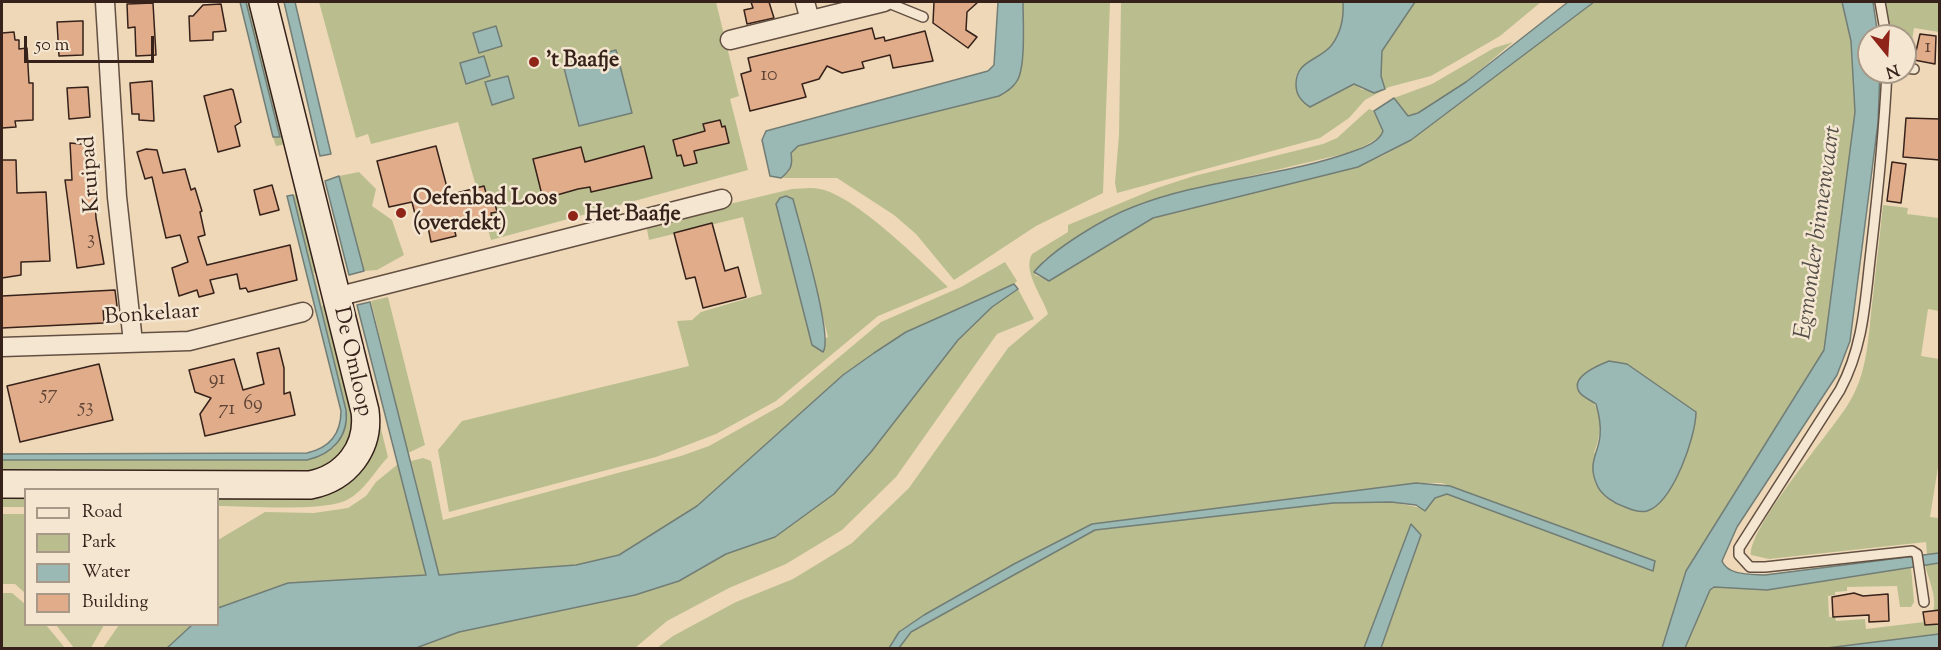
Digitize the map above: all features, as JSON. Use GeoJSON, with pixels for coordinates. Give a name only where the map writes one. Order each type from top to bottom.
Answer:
{"type":"FeatureCollection","features":[{"type":"Feature","properties":{"kind":"street","name":"Kruipad"},"geometry":{"type":"LineString","coordinates":[[105,2],[117,197],[133,342]]}},
{"type":"Feature","properties":{"kind":"street","name":"De Omloop"},"geometry":{"type":"LineString","coordinates":[[2,484],[301,486],[334,478],[360,449],[366,421],[263,2]]}},
{"type":"Feature","properties":{"kind":"street"},"geometry":{"type":"LineString","coordinates":[[805,2],[810,20]]}},
{"type":"Feature","properties":{"kind":"street"},"geometry":{"type":"LineString","coordinates":[[730,40],[885,2]]}},
{"type":"Feature","properties":{"kind":"street","name":"De Omloop"},"geometry":{"type":"LineString","coordinates":[[336,297],[722,199]]}},
{"type":"Feature","properties":{"kind":"street","name":"Bonkelaar"},"geometry":{"type":"LineString","coordinates":[[2,347],[189,341],[303,312]]}},
{"type":"Feature","properties":{"kind":"lane"},"geometry":{"type":"LineString","coordinates":[[885,2],[923,17]]}},
{"type":"Feature","properties":{"kind":"lane"},"geometry":{"type":"LineString","coordinates":[[1880,2],[1884,24]]}},
{"type":"Feature","properties":{"kind":"lane"},"geometry":{"type":"LineString","coordinates":[[1887,84],[1884,146],[1861,338],[1851,370],[1739,548],[1739,555],[1750,567],[1764,567],[1912,551],[1917,554],[1924,602]]}},
{"type":"Feature","properties":{"kind":"green space"},"geometry":{"type":"Polygon","coordinates":[[[246,2],[253,2],[286,144],[276,146],[273,137],[280,136],[246,2]]]}},
{"type":"Feature","properties":{"kind":"green space","name":"'t Baafje"},"geometry":{"type":"Polygon","coordinates":[[[319,2],[716,2],[739,96],[730,99],[748,170],[491,240],[458,122],[371,144],[368,134],[356,138],[319,2]]]}},
{"type":"Feature","properties":{"kind":"green space"},"geometry":{"type":"Polygon","coordinates":[[[1023,2],[1110,2],[1103,193],[1036,226],[954,280],[916,234],[894,215],[837,178],[781,178],[789,172],[791,153],[798,146],[999,96],[1016,78],[1020,66],[1023,2]]]}},
{"type":"Feature","properties":{"kind":"green space"},"geometry":{"type":"Polygon","coordinates":[[[1121,2],[1343,2],[1341,25],[1331,46],[1302,68],[1296,80],[1303,102],[1319,103],[1354,84],[1363,90],[1384,84],[1381,76],[1382,51],[1415,2],[1541,2],[1500,36],[1431,76],[1389,87],[1365,100],[1349,118],[1320,138],[1117,193],[1115,183],[1119,135],[1121,2]]]}},
{"type":"Feature","properties":{"kind":"green space"},"geometry":{"type":"Polygon","coordinates":[[[1594,2],[1842,2],[1851,41],[1855,112],[1824,350],[1686,571],[1662,648],[1381,648],[1421,535],[1411,525],[1364,648],[899,648],[911,632],[1095,530],[1333,503],[1391,502],[1427,509],[1435,498],[1447,494],[1653,571],[1442,483],[1429,483],[1092,524],[1014,564],[924,615],[893,640],[889,648],[657,648],[673,636],[736,602],[793,579],[852,543],[909,488],[1008,348],[1048,314],[1031,276],[1030,261],[1032,254],[1068,232],[1068,225],[1157,188],[1194,176],[1323,144],[1337,138],[1369,109],[1374,111],[1383,130],[1381,136],[1356,151],[1170,195],[1133,207],[1105,220],[1044,260],[1035,275],[1050,281],[1153,218],[1358,167],[1411,140],[1594,2]],[[1627,364],[1588,397],[1597,410],[1600,424],[1594,453],[1696,412],[1627,364]]]}},
{"type":"Feature","properties":{"kind":"green space"},"geometry":{"type":"Polygon","coordinates":[[[1884,2],[1939,2],[1939,32],[1917,28],[1917,24],[1889,24],[1884,2]]]}},
{"type":"Feature","properties":{"kind":"green space"},"geometry":{"type":"Polygon","coordinates":[[[1513,42],[1466,82],[1418,113],[1408,116],[1394,98],[1432,84],[1494,48],[1513,42]]]}},
{"type":"Feature","properties":{"kind":"green space"},"geometry":{"type":"Polygon","coordinates":[[[359,172],[376,189],[372,206],[392,220],[404,255],[377,270],[364,271],[339,176],[359,172]]]}},
{"type":"Feature","properties":{"kind":"green space"},"geometry":{"type":"Polygon","coordinates":[[[792,189],[820,189],[851,203],[869,216],[948,287],[878,316],[776,401],[716,434],[656,457],[449,512],[438,450],[462,421],[689,366],[677,321],[692,320],[701,312],[762,294],[743,217],[649,240],[646,224],[792,189]],[[793,199],[776,204],[812,345],[828,337],[793,199]]]}},
{"type":"Feature","properties":{"kind":"green space"},"geometry":{"type":"Polygon","coordinates":[[[303,192],[319,271],[314,273],[322,306],[327,305],[345,362],[353,407],[353,427],[349,445],[339,459],[310,474],[2,474],[2,460],[307,460],[334,448],[346,410],[293,195],[303,192]]]}},
{"type":"Feature","properties":{"kind":"green space"},"geometry":{"type":"Polygon","coordinates":[[[1883,205],[1908,208],[1907,214],[1939,218],[1939,311],[1928,309],[1921,356],[1939,359],[1939,461],[1930,517],[1939,518],[1939,553],[1927,555],[1926,542],[1769,559],[1751,555],[1762,524],[1847,406],[1860,380],[1868,339],[1883,205]]]}},
{"type":"Feature","properties":{"kind":"green space"},"geometry":{"type":"Polygon","coordinates":[[[1005,262],[1017,281],[1014,284],[906,332],[874,353],[843,375],[697,507],[619,555],[575,565],[439,575],[411,461],[423,458],[431,461],[443,520],[681,456],[709,446],[782,405],[881,322],[961,287],[1005,262]]]}},
{"type":"Feature","properties":{"kind":"green space"},"geometry":{"type":"Polygon","coordinates":[[[1018,289],[1034,319],[997,334],[896,477],[842,530],[786,564],[729,588],[667,621],[635,648],[416,648],[459,632],[679,581],[726,554],[775,537],[834,494],[871,452],[958,340],[991,307],[1018,289]]]}},
{"type":"Feature","properties":{"kind":"green space"},"geometry":{"type":"Polygon","coordinates":[[[388,297],[425,445],[408,453],[371,301],[388,297]]]}},
{"type":"Feature","properties":{"kind":"green space"},"geometry":{"type":"Polygon","coordinates":[[[351,309],[388,457],[359,491],[347,500],[335,504],[303,507],[219,506],[219,493],[353,470],[351,309]]]}},
{"type":"Feature","properties":{"kind":"green space"},"geometry":{"type":"Polygon","coordinates":[[[398,464],[426,575],[288,583],[219,608],[219,539],[265,512],[314,513],[348,508],[366,496],[376,482],[398,464]]]}},
{"type":"Feature","properties":{"kind":"green space"},"geometry":{"type":"Polygon","coordinates":[[[2,494],[24,494],[24,507],[2,507],[2,494]]]}},
{"type":"Feature","properties":{"kind":"green space"},"geometry":{"type":"Polygon","coordinates":[[[2,514],[24,514],[24,592],[15,584],[2,584],[2,514]]]}},
{"type":"Feature","properties":{"kind":"green space"},"geometry":{"type":"Polygon","coordinates":[[[1939,563],[1939,634],[1827,648],[1685,648],[1710,590],[1714,587],[1767,590],[1911,567],[1914,602],[1911,607],[1900,607],[1897,586],[1847,587],[1847,591],[1835,592],[1835,595],[1828,596],[1829,617],[1835,617],[1836,621],[1865,619],[1866,629],[1924,622],[1931,619],[1934,605],[1933,592],[1925,565],[1939,563]]]}},
{"type":"Feature","properties":{"kind":"green space"},"geometry":{"type":"Polygon","coordinates":[[[2,593],[12,593],[24,603],[24,626],[47,626],[65,648],[2,648],[2,593]]]}},
{"type":"Feature","properties":{"kind":"green space"},"geometry":{"type":"Polygon","coordinates":[[[57,626],[103,626],[91,648],[74,648],[57,626]]]}},
{"type":"Feature","properties":{"kind":"green space"},"geometry":{"type":"Polygon","coordinates":[[[118,626],[191,626],[167,648],[103,648],[118,626]]]}},
{"type":"Feature","properties":{"kind":"water"},"geometry":{"type":"Polygon","coordinates":[[[240,2],[246,2],[280,137],[273,137],[240,2]]]}},
{"type":"Feature","properties":{"kind":"water"},"geometry":{"type":"Polygon","coordinates":[[[284,2],[295,2],[331,154],[320,156],[284,2]]]}},
{"type":"Feature","properties":{"kind":"water"},"geometry":{"type":"Polygon","coordinates":[[[998,2],[1023,2],[1022,65],[1017,81],[1009,90],[999,96],[798,146],[791,153],[791,164],[787,172],[781,178],[770,176],[762,140],[766,131],[988,71],[994,65],[998,2]]]}},
{"type":"Feature","properties":{"kind":"water"},"geometry":{"type":"Polygon","coordinates":[[[1343,2],[1415,2],[1382,51],[1381,76],[1385,89],[1374,93],[1354,84],[1310,107],[1298,95],[1297,77],[1303,66],[1331,46],[1341,25],[1343,2]]]}},
{"type":"Feature","properties":{"kind":"water"},"geometry":{"type":"Polygon","coordinates":[[[1568,2],[1594,2],[1411,140],[1358,167],[1153,218],[1049,281],[1034,272],[1053,254],[1080,235],[1133,207],[1188,190],[1327,160],[1367,146],[1379,138],[1383,131],[1374,111],[1394,98],[1408,116],[1418,113],[1466,82],[1568,2]]]}},
{"type":"Feature","properties":{"kind":"water"},"geometry":{"type":"Polygon","coordinates":[[[1842,2],[1873,2],[1876,24],[1857,24],[1857,84],[1880,84],[1878,123],[1850,341],[1837,375],[1737,527],[1722,561],[1725,566],[1735,572],[1765,575],[1939,553],[1939,563],[1767,590],[1714,587],[1710,590],[1685,648],[1662,648],[1686,571],[1824,350],[1855,112],[1851,41],[1842,2]]]}},
{"type":"Feature","properties":{"kind":"water"},"geometry":{"type":"Polygon","coordinates":[[[496,26],[502,46],[479,53],[473,33],[496,26]]]}},
{"type":"Feature","properties":{"kind":"water"},"geometry":{"type":"Polygon","coordinates":[[[616,50],[632,113],[579,126],[563,64],[616,50]]]}},
{"type":"Feature","properties":{"kind":"water"},"geometry":{"type":"Polygon","coordinates":[[[484,56],[490,76],[466,84],[460,63],[484,56]]]}},
{"type":"Feature","properties":{"kind":"water"},"geometry":{"type":"Polygon","coordinates":[[[508,76],[514,98],[492,105],[485,82],[508,76]]]}},
{"type":"Feature","properties":{"kind":"water"},"geometry":{"type":"Polygon","coordinates":[[[339,176],[364,271],[349,275],[325,181],[339,176]]]}},
{"type":"Feature","properties":{"kind":"water"},"geometry":{"type":"Polygon","coordinates":[[[293,195],[346,410],[345,428],[342,436],[332,448],[307,460],[2,460],[2,454],[307,453],[327,444],[339,427],[341,411],[287,196],[293,195]]]}},
{"type":"Feature","properties":{"kind":"water"},"geometry":{"type":"Polygon","coordinates":[[[786,196],[793,199],[820,304],[825,342],[823,352],[812,345],[776,204],[780,198],[786,196]]]}},
{"type":"Feature","properties":{"kind":"water"},"geometry":{"type":"Polygon","coordinates":[[[1014,284],[1018,289],[992,307],[958,340],[871,452],[834,494],[775,537],[726,554],[679,581],[635,595],[459,632],[416,648],[167,648],[191,626],[219,626],[219,608],[288,583],[426,575],[357,305],[370,302],[439,575],[576,565],[619,555],[697,506],[843,375],[906,332],[1014,284]]]}},
{"type":"Feature","properties":{"kind":"water"},"geometry":{"type":"Polygon","coordinates":[[[1609,361],[1627,364],[1696,412],[1692,436],[1681,468],[1666,496],[1647,511],[1642,512],[1621,506],[1605,496],[1594,477],[1593,465],[1600,436],[1599,416],[1596,404],[1580,393],[1577,387],[1586,372],[1609,361]]]}},
{"type":"Feature","properties":{"kind":"water"},"geometry":{"type":"Polygon","coordinates":[[[1416,483],[1450,486],[1655,561],[1653,571],[1447,494],[1435,498],[1425,511],[1416,505],[1391,502],[1333,503],[1095,530],[911,632],[899,648],[889,648],[899,632],[924,615],[1014,564],[1092,524],[1416,483]]]}},
{"type":"Feature","properties":{"kind":"water"},"geometry":{"type":"Polygon","coordinates":[[[1411,524],[1421,535],[1381,648],[1364,648],[1411,524]]]}},
{"type":"Feature","properties":{"kind":"water"},"geometry":{"type":"Polygon","coordinates":[[[1939,634],[1939,648],[1827,648],[1939,634]]]}},
{"type":"Feature","properties":{"kind":"building"},"geometry":{"type":"Polygon","coordinates":[[[751,2],[769,2],[774,18],[747,24],[744,10],[753,8],[751,2]]]}},
{"type":"Feature","properties":{"kind":"building"},"geometry":{"type":"Polygon","coordinates":[[[934,2],[978,2],[967,12],[966,30],[977,37],[968,48],[933,23],[934,2]]]}},
{"type":"Feature","properties":{"kind":"building"},"geometry":{"type":"Polygon","coordinates":[[[153,3],[156,55],[136,56],[135,27],[128,28],[127,4],[153,3]]]}},
{"type":"Feature","properties":{"kind":"building"},"geometry":{"type":"Polygon","coordinates":[[[221,4],[226,31],[213,32],[213,40],[190,41],[189,16],[193,16],[203,5],[221,4]]]}},
{"type":"Feature","properties":{"kind":"building"},"geometry":{"type":"Polygon","coordinates":[[[83,21],[83,55],[59,56],[57,22],[83,21]]]}},
{"type":"Feature","properties":{"kind":"building"},"geometry":{"type":"Polygon","coordinates":[[[872,28],[875,39],[884,37],[885,41],[925,31],[933,61],[893,68],[890,55],[862,62],[864,68],[842,73],[827,66],[819,79],[802,84],[806,97],[750,111],[741,74],[751,71],[748,58],[872,28]]]}},
{"type":"Feature","properties":{"kind":"building"},"geometry":{"type":"Polygon","coordinates":[[[14,32],[15,40],[19,40],[19,49],[27,48],[29,83],[33,83],[33,120],[15,121],[16,127],[2,128],[2,33],[14,32]]]}},
{"type":"Feature","properties":{"kind":"building"},"geometry":{"type":"Polygon","coordinates":[[[1920,34],[1936,36],[1935,64],[1917,61],[1920,34]]]}},
{"type":"Feature","properties":{"kind":"building"},"geometry":{"type":"Polygon","coordinates":[[[152,81],[154,121],[139,120],[139,114],[132,114],[130,83],[152,81]]]}},
{"type":"Feature","properties":{"kind":"building"},"geometry":{"type":"Polygon","coordinates":[[[88,87],[90,117],[69,119],[67,88],[88,87]]]}},
{"type":"Feature","properties":{"kind":"building"},"geometry":{"type":"Polygon","coordinates":[[[231,89],[241,122],[235,126],[240,146],[218,152],[204,96],[231,89]]]}},
{"type":"Feature","properties":{"kind":"building"},"geometry":{"type":"Polygon","coordinates":[[[1906,118],[1940,119],[1940,160],[1903,157],[1906,118]]]}},
{"type":"Feature","properties":{"kind":"building"},"geometry":{"type":"Polygon","coordinates":[[[720,120],[722,127],[725,126],[729,143],[694,151],[697,163],[684,166],[681,155],[677,156],[673,140],[705,131],[703,124],[720,120]]]}},
{"type":"Feature","properties":{"kind":"building"},"geometry":{"type":"Polygon","coordinates":[[[70,143],[92,145],[96,218],[104,264],[77,268],[65,180],[72,180],[70,143]]]}},
{"type":"Feature","properties":{"kind":"building"},"geometry":{"type":"Polygon","coordinates":[[[436,146],[449,195],[484,186],[487,196],[493,195],[497,212],[491,213],[492,218],[454,228],[456,236],[431,242],[428,227],[419,230],[412,202],[389,207],[377,161],[436,146]]]}},
{"type":"Feature","properties":{"kind":"building"},"geometry":{"type":"Polygon","coordinates":[[[644,146],[652,178],[591,192],[590,187],[578,189],[543,199],[533,159],[581,147],[585,162],[644,146]]]}},
{"type":"Feature","properties":{"kind":"building"},"geometry":{"type":"Polygon","coordinates":[[[146,149],[157,150],[163,173],[185,169],[191,190],[195,188],[202,211],[200,212],[205,235],[198,237],[207,265],[290,245],[297,280],[248,292],[246,288],[240,289],[237,274],[210,280],[214,293],[199,297],[197,290],[179,296],[172,268],[188,262],[180,235],[166,238],[152,177],[145,179],[137,152],[146,149]]]}},
{"type":"Feature","properties":{"kind":"building"},"geometry":{"type":"Polygon","coordinates":[[[2,160],[16,160],[17,193],[46,192],[50,261],[21,262],[21,275],[2,278],[2,160]]]}},
{"type":"Feature","properties":{"kind":"building"},"geometry":{"type":"Polygon","coordinates":[[[1892,162],[1906,164],[1901,203],[1887,201],[1892,162]]]}},
{"type":"Feature","properties":{"kind":"building"},"geometry":{"type":"Polygon","coordinates":[[[272,185],[279,210],[260,215],[254,190],[272,185]]]}},
{"type":"Feature","properties":{"kind":"building"},"geometry":{"type":"Polygon","coordinates":[[[712,223],[725,271],[738,267],[746,297],[703,308],[695,277],[686,279],[674,233],[712,223]]]}},
{"type":"Feature","properties":{"kind":"building"},"geometry":{"type":"Polygon","coordinates":[[[115,290],[117,306],[103,307],[104,323],[2,328],[2,296],[115,290]]]}},
{"type":"Feature","properties":{"kind":"building"},"geometry":{"type":"Polygon","coordinates":[[[279,348],[284,368],[284,394],[290,392],[295,415],[205,436],[200,414],[211,398],[195,392],[189,370],[234,359],[243,390],[264,384],[257,353],[279,348]]]}},
{"type":"Feature","properties":{"kind":"building"},"geometry":{"type":"Polygon","coordinates":[[[99,364],[113,420],[20,442],[7,386],[99,364]]]}},
{"type":"Feature","properties":{"kind":"building"},"geometry":{"type":"Polygon","coordinates":[[[1854,593],[1863,596],[1888,594],[1889,621],[1869,622],[1869,615],[1833,617],[1832,597],[1854,593]]]}},
{"type":"Feature","properties":{"kind":"building"},"geometry":{"type":"Polygon","coordinates":[[[1940,610],[1940,624],[1925,625],[1923,612],[1940,610]]]}},
{"type":"Feature","properties":{"kind":"place","name":"'t Baafje"},"geometry":{"type":"Point","coordinates":[534,62]}},
{"type":"Feature","properties":{"kind":"place","name":"Oefenbad Loos (overdekt)"},"geometry":{"type":"Point","coordinates":[401,213]}},
{"type":"Feature","properties":{"kind":"place","name":"Het Baafje"},"geometry":{"type":"Point","coordinates":[573,216]}},
{"type":"Feature","properties":{"kind":"water label","name":"Egmonder binnenvaart"},"geometry":{"type":"Point","coordinates":[1820,233]}}]}
